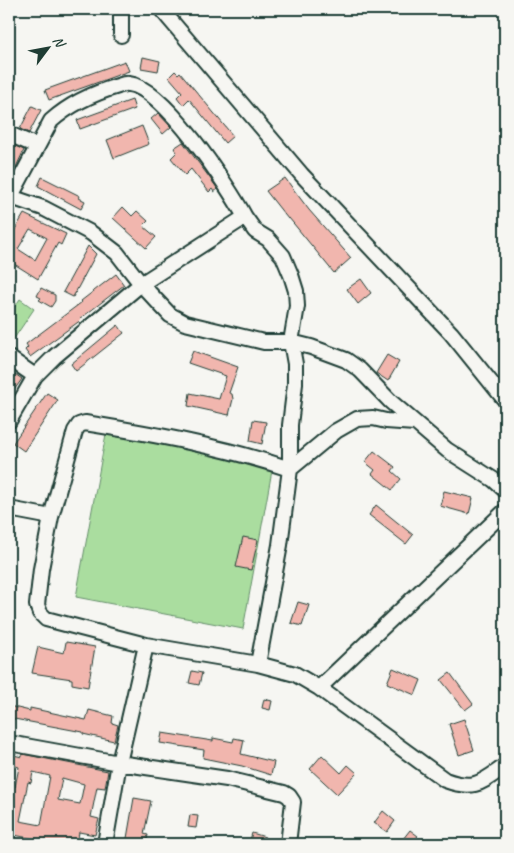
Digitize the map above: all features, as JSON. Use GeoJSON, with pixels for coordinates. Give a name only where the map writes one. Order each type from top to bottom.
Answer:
{"type":"FeatureCollection","features":[{"type":"Feature","properties":{"kind":"street"},"geometry":{"type":"LineString","coordinates":[[121,9],[121,36]]}},
{"type":"Feature","properties":{"kind":"street"},"geometry":{"type":"LineString","coordinates":[[161,9],[302,175],[451,334],[505,400]]}},
{"type":"Feature","properties":{"kind":"street"},"geometry":{"type":"LineString","coordinates":[[258,664],[280,545],[290,469],[290,425],[295,374],[291,342],[298,306],[292,275],[283,256],[275,246],[255,231],[245,217],[217,170],[171,114],[144,89],[128,83],[107,89],[84,99],[62,112],[51,120],[10,198],[43,208],[91,233],[117,253],[141,284],[170,315],[185,323],[264,342],[291,342],[346,360],[360,370],[391,402],[447,450],[494,480],[505,490]]}},
{"type":"Feature","properties":{"kind":"street"},"geometry":{"type":"LineString","coordinates":[[9,134],[37,146]]}},
{"type":"Feature","properties":{"kind":"street"},"geometry":{"type":"LineString","coordinates":[[9,421],[35,376],[54,357],[141,284],[245,217]]}},
{"type":"Feature","properties":{"kind":"street"},"geometry":{"type":"LineString","coordinates":[[9,358],[35,376]]}},
{"type":"Feature","properties":{"kind":"street"},"geometry":{"type":"LineString","coordinates":[[290,469],[336,431],[357,419],[373,418],[386,422],[415,423]]}},
{"type":"Feature","properties":{"kind":"street"},"geometry":{"type":"LineString","coordinates":[[290,469],[264,460],[149,433],[85,423],[79,425],[75,431],[51,517],[41,569],[37,605],[40,613],[46,619],[146,645],[258,664],[295,674],[319,688],[445,780],[458,785],[478,784],[505,766]]}},
{"type":"Feature","properties":{"kind":"street"},"geometry":{"type":"LineString","coordinates":[[9,508],[51,517]]}},
{"type":"Feature","properties":{"kind":"street"},"geometry":{"type":"LineString","coordinates":[[319,688],[505,511]]}},
{"type":"Feature","properties":{"kind":"street"},"geometry":{"type":"LineString","coordinates":[[105,844],[119,763],[146,645]]}},
{"type":"Feature","properties":{"kind":"street"},"geometry":{"type":"LineString","coordinates":[[9,743],[119,763],[227,779],[284,793],[289,796],[292,802],[288,844]]}},
{"type":"Feature","properties":{"kind":"green space"},"geometry":{"type":"Polygon","coordinates":[[[20,299],[34,309],[13,340],[9,337],[9,315],[20,299]]]}},
{"type":"Feature","properties":{"kind":"green space"},"geometry":{"type":"Polygon","coordinates":[[[106,434],[273,465],[243,629],[76,597],[106,434]]]}},
{"type":"Feature","properties":{"kind":"building"},"geometry":{"type":"Polygon","coordinates":[[[143,57],[160,61],[158,71],[141,68],[143,57]]]}},
{"type":"Feature","properties":{"kind":"building"},"geometry":{"type":"Polygon","coordinates":[[[125,61],[129,71],[49,100],[45,90],[125,61]]]}},
{"type":"Feature","properties":{"kind":"building"},"geometry":{"type":"Polygon","coordinates":[[[175,71],[178,74],[180,72],[233,136],[225,143],[189,99],[183,105],[177,97],[182,92],[169,77],[175,71]]]}},
{"type":"Feature","properties":{"kind":"building"},"geometry":{"type":"Polygon","coordinates":[[[132,100],[135,109],[80,129],[77,120],[132,100]]]}},
{"type":"Feature","properties":{"kind":"building"},"geometry":{"type":"Polygon","coordinates":[[[32,106],[41,110],[29,133],[20,129],[32,106]]]}},
{"type":"Feature","properties":{"kind":"building"},"geometry":{"type":"Polygon","coordinates":[[[158,113],[171,127],[163,134],[151,119],[158,113]]]}},
{"type":"Feature","properties":{"kind":"building"},"geometry":{"type":"Polygon","coordinates":[[[142,126],[149,144],[114,158],[107,140],[142,126]]]}},
{"type":"Feature","properties":{"kind":"building"},"geometry":{"type":"Polygon","coordinates":[[[183,142],[218,189],[214,192],[212,189],[209,192],[191,169],[185,175],[171,158],[177,152],[174,148],[183,142]]]}},
{"type":"Feature","properties":{"kind":"building"},"geometry":{"type":"Polygon","coordinates":[[[11,144],[24,150],[9,182],[9,150],[11,144]]]}},
{"type":"Feature","properties":{"kind":"building"},"geometry":{"type":"Polygon","coordinates":[[[42,177],[80,196],[79,198],[85,201],[81,209],[38,186],[42,177]]]}},
{"type":"Feature","properties":{"kind":"building"},"geometry":{"type":"Polygon","coordinates":[[[285,178],[309,210],[351,258],[334,273],[266,191],[285,178]]]}},
{"type":"Feature","properties":{"kind":"building"},"geometry":{"type":"Polygon","coordinates":[[[123,207],[132,216],[137,211],[148,221],[143,226],[156,237],[146,248],[113,218],[123,207]]]}},
{"type":"Feature","properties":{"kind":"building"},"geometry":{"type":"Polygon","coordinates":[[[24,214],[66,234],[61,245],[58,243],[38,279],[11,262],[9,267],[9,240],[24,214]],[[30,229],[18,249],[35,260],[47,238],[30,229]]]}},
{"type":"Feature","properties":{"kind":"building"},"geometry":{"type":"Polygon","coordinates":[[[88,246],[96,254],[73,297],[63,292],[88,246]]]}},
{"type":"Feature","properties":{"kind":"building"},"geometry":{"type":"Polygon","coordinates":[[[116,274],[124,285],[81,320],[30,357],[25,350],[28,347],[26,344],[116,274]]]}},
{"type":"Feature","properties":{"kind":"building"},"geometry":{"type":"Polygon","coordinates":[[[361,279],[371,293],[358,304],[347,289],[361,279]]]}},
{"type":"Feature","properties":{"kind":"building"},"geometry":{"type":"Polygon","coordinates":[[[41,288],[55,295],[55,301],[51,307],[39,300],[41,298],[37,296],[41,288]]]}},
{"type":"Feature","properties":{"kind":"building"},"geometry":{"type":"Polygon","coordinates":[[[118,325],[124,333],[76,371],[71,364],[118,325]]]}},
{"type":"Feature","properties":{"kind":"building"},"geometry":{"type":"Polygon","coordinates":[[[193,351],[238,367],[229,393],[232,394],[233,399],[229,415],[188,406],[190,393],[219,399],[226,376],[188,363],[193,351]]]}},
{"type":"Feature","properties":{"kind":"building"},"geometry":{"type":"Polygon","coordinates":[[[387,355],[399,362],[388,381],[376,373],[387,355]]]}},
{"type":"Feature","properties":{"kind":"building"},"geometry":{"type":"Polygon","coordinates":[[[9,374],[12,377],[15,374],[22,379],[9,397],[9,374]]]}},
{"type":"Feature","properties":{"kind":"building"},"geometry":{"type":"Polygon","coordinates":[[[47,393],[58,400],[24,451],[13,443],[47,393]]]}},
{"type":"Feature","properties":{"kind":"building"},"geometry":{"type":"Polygon","coordinates":[[[253,420],[266,422],[262,444],[250,441],[253,420]]]}},
{"type":"Feature","properties":{"kind":"building"},"geometry":{"type":"Polygon","coordinates":[[[374,451],[395,467],[392,471],[401,479],[392,490],[372,474],[375,470],[365,462],[374,451]]]}},
{"type":"Feature","properties":{"kind":"building"},"geometry":{"type":"Polygon","coordinates":[[[444,491],[473,498],[469,514],[440,506],[444,491]]]}},
{"type":"Feature","properties":{"kind":"building"},"geometry":{"type":"Polygon","coordinates":[[[376,505],[413,535],[406,544],[369,515],[376,505]]]}},
{"type":"Feature","properties":{"kind":"building"},"geometry":{"type":"Polygon","coordinates":[[[243,537],[258,540],[251,570],[236,567],[243,537]]]}},
{"type":"Feature","properties":{"kind":"building"},"geometry":{"type":"Polygon","coordinates":[[[298,602],[309,605],[302,626],[291,623],[298,602]]]}},
{"type":"Feature","properties":{"kind":"building"},"geometry":{"type":"Polygon","coordinates":[[[66,642],[95,647],[88,687],[72,684],[72,679],[32,673],[38,647],[64,653],[66,642]]]}},
{"type":"Feature","properties":{"kind":"building"},"geometry":{"type":"Polygon","coordinates":[[[393,668],[421,680],[415,695],[387,683],[393,668]]]}},
{"type":"Feature","properties":{"kind":"building"},"geometry":{"type":"Polygon","coordinates":[[[192,671],[202,673],[199,685],[189,683],[192,671]]]}},
{"type":"Feature","properties":{"kind":"building"},"geometry":{"type":"Polygon","coordinates":[[[450,673],[473,704],[465,710],[441,680],[450,673]]]}},
{"type":"Feature","properties":{"kind":"building"},"geometry":{"type":"Polygon","coordinates":[[[264,699],[272,701],[270,710],[262,708],[264,699]]]}},
{"type":"Feature","properties":{"kind":"building"},"geometry":{"type":"Polygon","coordinates":[[[9,706],[30,711],[30,708],[86,720],[89,710],[113,716],[112,723],[118,725],[114,741],[83,734],[83,732],[9,718],[9,706]]]}},
{"type":"Feature","properties":{"kind":"building"},"geometry":{"type":"Polygon","coordinates":[[[464,719],[474,750],[459,755],[449,724],[464,719]]]}},
{"type":"Feature","properties":{"kind":"building"},"geometry":{"type":"Polygon","coordinates":[[[162,733],[213,741],[213,738],[233,742],[234,738],[244,740],[241,754],[274,762],[271,775],[242,766],[203,758],[204,750],[160,743],[162,733]]]}},
{"type":"Feature","properties":{"kind":"building"},"geometry":{"type":"Polygon","coordinates":[[[9,754],[22,757],[22,754],[108,771],[105,788],[97,787],[91,817],[99,819],[95,835],[79,832],[77,844],[59,844],[9,834],[9,786],[15,787],[19,767],[9,764],[9,754]],[[33,772],[31,783],[28,782],[20,821],[41,825],[50,776],[33,772]],[[62,778],[58,800],[80,804],[84,784],[62,778]]]}},
{"type":"Feature","properties":{"kind":"building"},"geometry":{"type":"Polygon","coordinates":[[[322,755],[341,773],[348,765],[357,773],[337,794],[310,769],[322,755]]]}},
{"type":"Feature","properties":{"kind":"building"},"geometry":{"type":"Polygon","coordinates":[[[134,798],[151,801],[144,834],[148,835],[146,844],[126,844],[134,798]]]}},
{"type":"Feature","properties":{"kind":"building"},"geometry":{"type":"Polygon","coordinates":[[[383,811],[395,821],[387,832],[374,823],[383,811]]]}},
{"type":"Feature","properties":{"kind":"building"},"geometry":{"type":"Polygon","coordinates":[[[190,815],[198,816],[196,828],[188,827],[190,815]]]}},
{"type":"Feature","properties":{"kind":"building"},"geometry":{"type":"Polygon","coordinates":[[[410,830],[418,836],[415,839],[421,844],[399,844],[410,830]]]}},
{"type":"Feature","properties":{"kind":"building"},"geometry":{"type":"Polygon","coordinates":[[[252,833],[265,837],[263,844],[249,844],[252,833]]]}}]}
